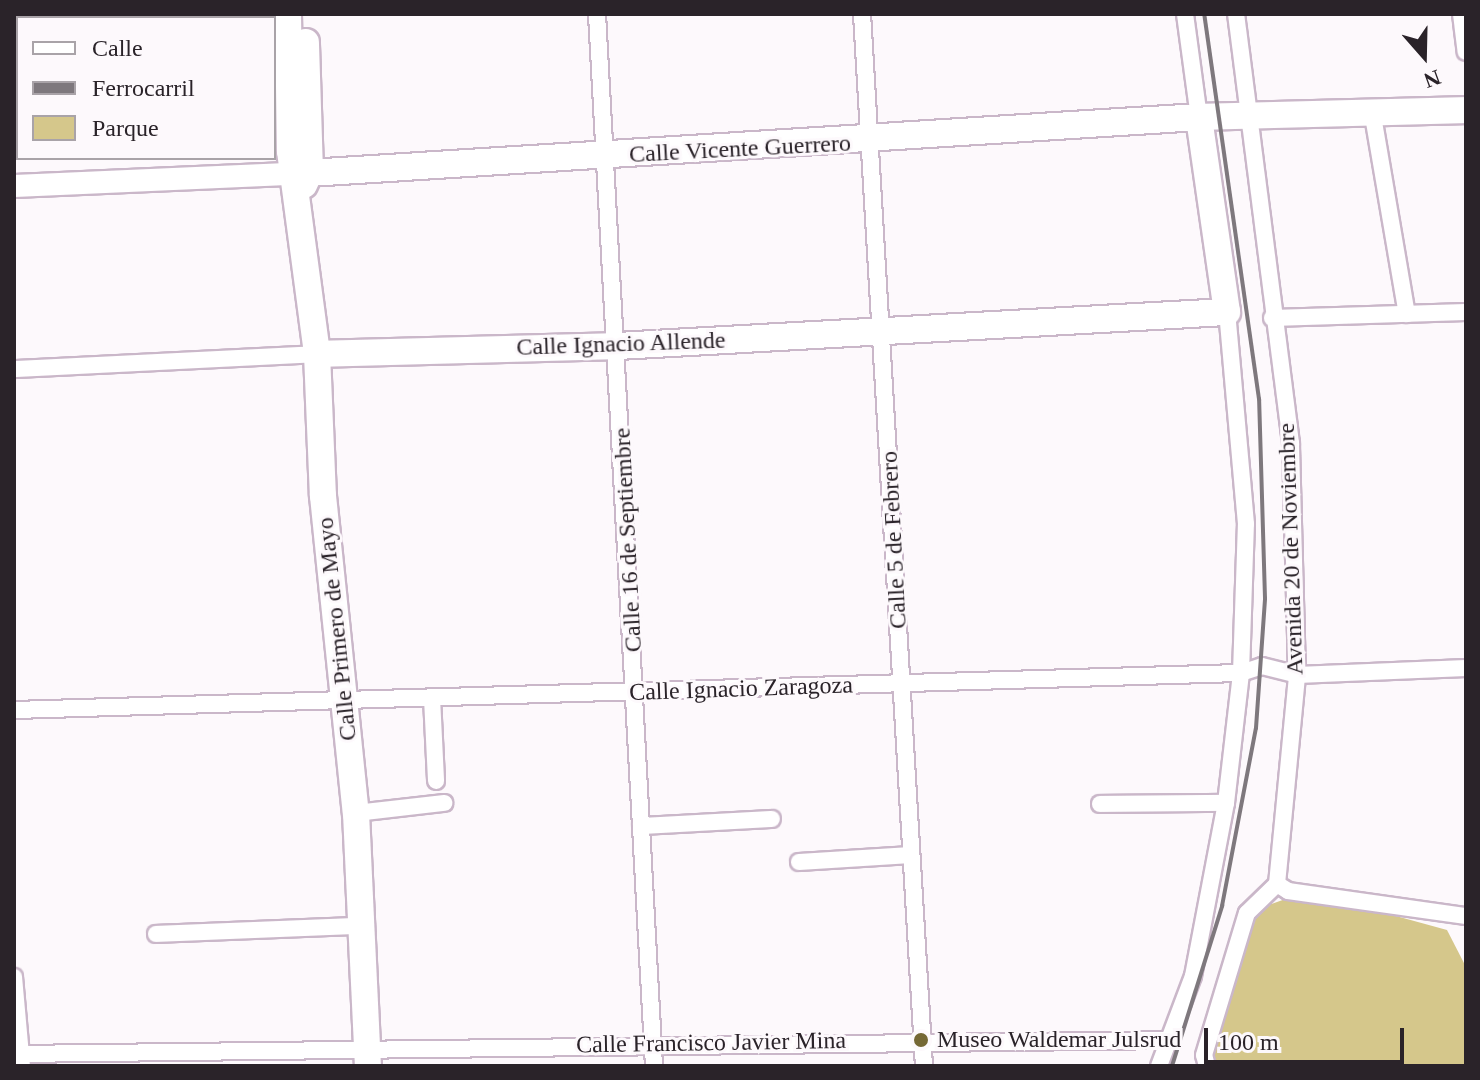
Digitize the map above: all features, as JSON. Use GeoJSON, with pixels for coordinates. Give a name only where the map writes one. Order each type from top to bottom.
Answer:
{"type":"FeatureCollection","features":[{"type":"Feature","properties":{"kind":"main road","name":"Calle Primero de Mayo"},"geometry":{"type":"LineString","coordinates":[[288,14],[317,354],[323,496],[356,813],[367,1057]]}},
{"type":"Feature","properties":{"kind":"main road","name":"Calle Primero de Mayo"},"geometry":{"type":"LineString","coordinates":[[301,179],[304,14]]}},
{"type":"Feature","properties":{"kind":"main road","name":"Calle Vicente Guerrero"},"geometry":{"type":"LineString","coordinates":[[301,179],[606,155],[870,143],[1199,117],[1373,116],[1466,110]]}},
{"type":"Feature","properties":{"kind":"main road","name":"Avenida 20 de Noviembre"},"geometry":{"type":"LineString","coordinates":[[1199,117],[1227,312]]}},
{"type":"Feature","properties":{"kind":"main road","name":"Calle Ignacio Allende"},"geometry":{"type":"LineString","coordinates":[[317,354],[618,346],[1227,312]]}},
{"type":"Feature","properties":{"kind":"street"},"geometry":{"type":"LineString","coordinates":[[150,16],[190,14]]}},
{"type":"Feature","properties":{"kind":"street","name":"Calle 16 de Septiembre"},"geometry":{"type":"LineString","coordinates":[[597,14],[618,346],[654,1066]]}},
{"type":"Feature","properties":{"kind":"street","name":"Calle 5 de Febrero"},"geometry":{"type":"LineString","coordinates":[[862,14],[924,1066]]}},
{"type":"Feature","properties":{"kind":"street","name":"Avenida 20 de Noviembre"},"geometry":{"type":"LineString","coordinates":[[1185,14],[1199,117]]}},
{"type":"Feature","properties":{"kind":"street","name":"Avenida 20 de Noviembre"},"geometry":{"type":"LineString","coordinates":[[1236,14],[1272,318],[1291,443],[1297,675],[1277,884]]}},
{"type":"Feature","properties":{"kind":"street"},"geometry":{"type":"LineString","coordinates":[[1461,14],[1466,52]]}},
{"type":"Feature","properties":{"kind":"street"},"geometry":{"type":"LineString","coordinates":[[1373,116],[1407,314]]}},
{"type":"Feature","properties":{"kind":"street","name":"Calle Vicente Guerrero"},"geometry":{"type":"LineString","coordinates":[[14,186],[301,179]]}},
{"type":"Feature","properties":{"kind":"street","name":"Avenida 20 de Noviembre"},"geometry":{"type":"LineString","coordinates":[[1159,1066],[1193,976],[1226,803],[1241,673],[1246,524],[1227,312]]}},
{"type":"Feature","properties":{"kind":"street"},"geometry":{"type":"LineString","coordinates":[[1272,318],[1466,312]]}},
{"type":"Feature","properties":{"kind":"street","name":"Calle Ignacio Allende"},"geometry":{"type":"LineString","coordinates":[[14,369],[317,354]]}},
{"type":"Feature","properties":{"kind":"street","name":"Calle Ignacio Zaragoza"},"geometry":{"type":"LineString","coordinates":[[14,710],[635,694],[1241,673],[1262,666],[1297,675],[1466,668]]}},
{"type":"Feature","properties":{"kind":"street"},"geometry":{"type":"LineString","coordinates":[[432,698],[436,781]]}},
{"type":"Feature","properties":{"kind":"street"},"geometry":{"type":"LineString","coordinates":[[356,813],[444,803]]}},
{"type":"Feature","properties":{"kind":"street"},"geometry":{"type":"LineString","coordinates":[[1100,804],[1226,803]]}},
{"type":"Feature","properties":{"kind":"street"},"geometry":{"type":"LineString","coordinates":[[641,826],[772,819]]}},
{"type":"Feature","properties":{"kind":"street"},"geometry":{"type":"LineString","coordinates":[[799,862],[911,855]]}},
{"type":"Feature","properties":{"kind":"street"},"geometry":{"type":"LineString","coordinates":[[1207,1066],[1204,1055],[1247,913],[1277,884],[1288,891],[1466,916]]}},
{"type":"Feature","properties":{"kind":"street"},"geometry":{"type":"LineString","coordinates":[[156,934],[359,926]]}},
{"type":"Feature","properties":{"kind":"street"},"geometry":{"type":"LineString","coordinates":[[14,977],[19,1058]]}},
{"type":"Feature","properties":{"kind":"street","name":"Calle Francisco Javier Mina"},"geometry":{"type":"LineString","coordinates":[[19,1058],[367,1057],[652,1044],[923,1039],[1169,1040]]}},
{"type":"Feature","properties":{"kind":"green space"},"geometry":{"type":"Polygon","coordinates":[[[1294,896],[1334,899],[1447,930],[1466,967],[1466,1066],[1214,1066],[1211,1057],[1254,910],[1294,896]]]}},
{"type":"Feature","properties":{"kind":"railway"},"geometry":{"type":"LineString","coordinates":[[1172,1066],[1222,906],[1256,728],[1265,598],[1259,399],[1204,14]]}},
{"type":"Feature","properties":{"kind":"place","name":"Museo Waldemar Julsrud"},"geometry":{"type":"Point","coordinates":[921,1040]}}]}
